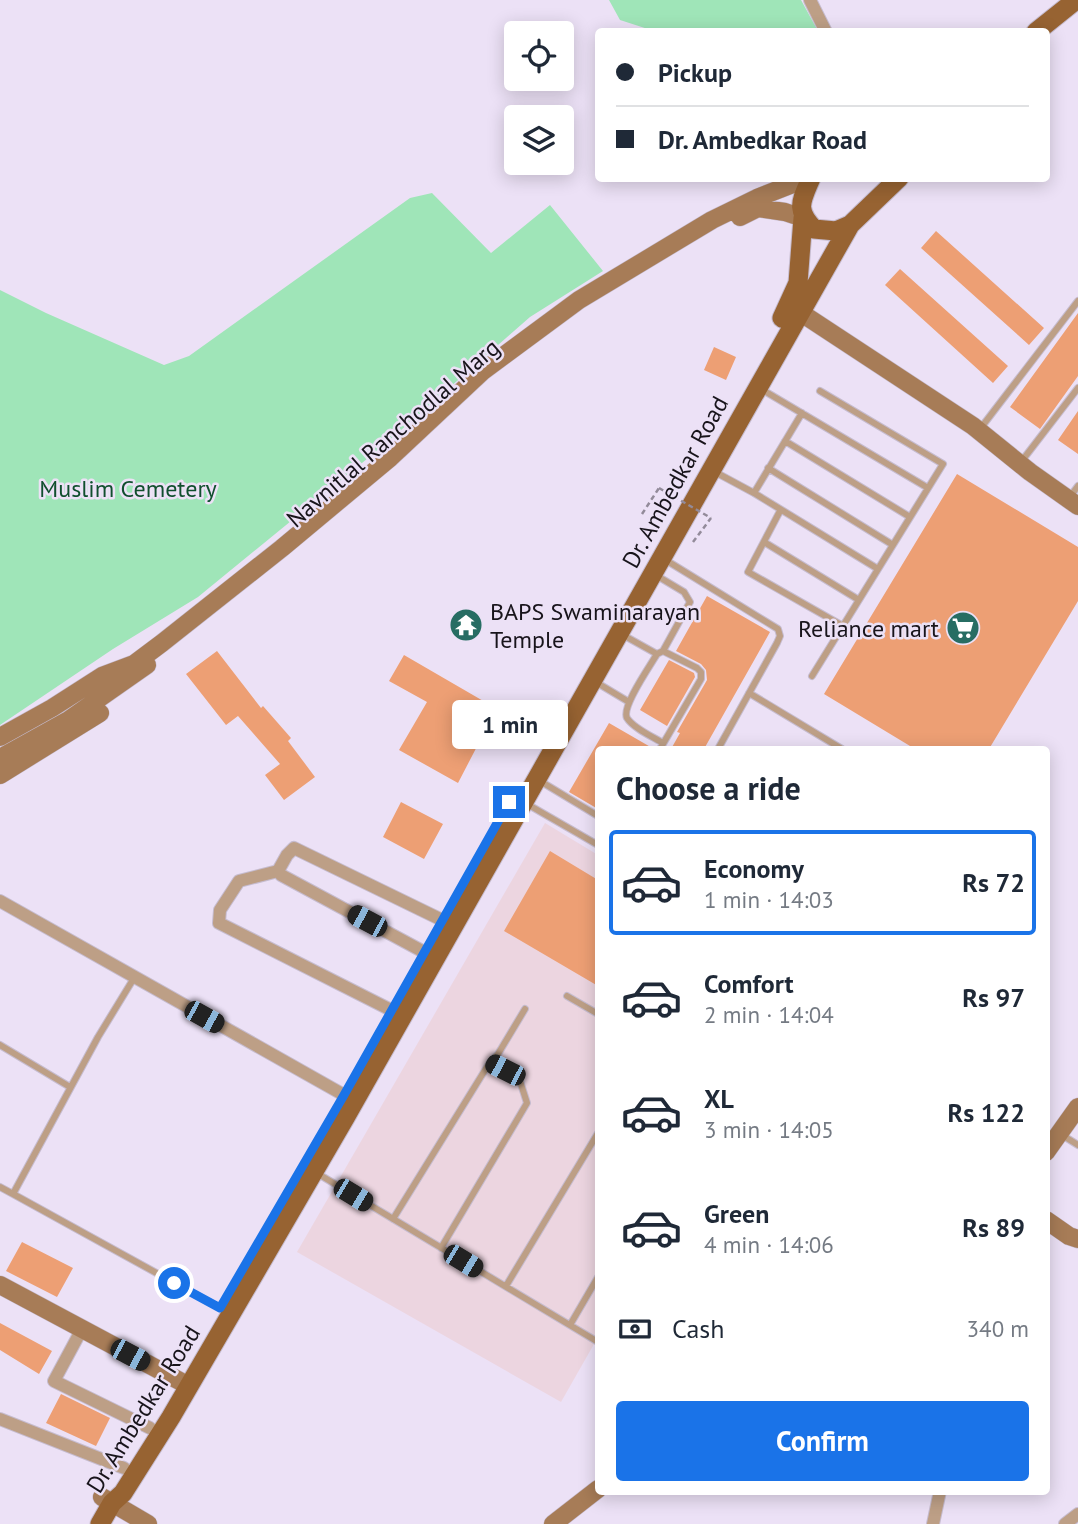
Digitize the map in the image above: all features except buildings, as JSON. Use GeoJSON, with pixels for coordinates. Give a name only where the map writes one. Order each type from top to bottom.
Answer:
{"type":"FeatureCollection","features":[{"type":"Feature","properties":{"kind":"main road"},"geometry":{"type":"LineString","coordinates":[[1041,28],[1076,0]]}},
{"type":"Feature","properties":{"kind":"main road"},"geometry":{"type":"LineString","coordinates":[[1050,35],[1078,13]]}},
{"type":"Feature","properties":{"kind":"main road"},"geometry":{"type":"LineString","coordinates":[[0,758],[137,667],[380,466],[483,371],[579,300],[712,220],[799,182]]}},
{"type":"Feature","properties":{"kind":"main road","name":"Dr. Ambedkar Road"},"geometry":{"type":"LineString","coordinates":[[96,1522],[124,1468],[183,1383],[313,1171],[757,386],[795,307],[803,218],[800,205],[808,182]]}},
{"type":"Feature","properties":{"kind":"main road","name":"Dr. Ambedkar Road"},"geometry":{"type":"LineString","coordinates":[[107,1500],[123,1493],[220,1308],[795,307],[850,225],[895,182]]}},
{"type":"Feature","properties":{"kind":"main road","name":"Navnitlal Ranchodlal Marg"},"geometry":{"type":"LineString","coordinates":[[137,667],[288,555],[396,465],[489,378],[585,308],[710,232],[758,208],[803,218]]}},
{"type":"Feature","properties":{"kind":"main road"},"geometry":{"type":"LineString","coordinates":[[803,218],[814,229],[836,231],[850,225]]}},
{"type":"Feature","properties":{"kind":"main road"},"geometry":{"type":"LineString","coordinates":[[795,307],[979,431],[1020,464],[1075,497]]}},
{"type":"Feature","properties":{"kind":"main road"},"geometry":{"type":"LineString","coordinates":[[0,737],[102,676],[137,667]]}},
{"type":"Feature","properties":{"kind":"main road"},"geometry":{"type":"LineString","coordinates":[[0,775],[121,699],[137,667]]}},
{"type":"Feature","properties":{"kind":"main road"},"geometry":{"type":"LineString","coordinates":[[0,748],[98,695]]}},
{"type":"Feature","properties":{"kind":"main road"},"geometry":{"type":"LineString","coordinates":[[1050,1147],[1078,1107]]}},
{"type":"Feature","properties":{"kind":"main road"},"geometry":{"type":"LineString","coordinates":[[1050,1223],[1078,1239]]}},
{"type":"Feature","properties":{"kind":"main road"},"geometry":{"type":"LineString","coordinates":[[0,1285],[183,1383]]}},
{"type":"Feature","properties":{"kind":"main road"},"geometry":{"type":"LineString","coordinates":[[553,1524],[595,1491]]}},
{"type":"Feature","properties":{"kind":"main road"},"geometry":{"type":"LineString","coordinates":[[107,1500],[148,1524]]}},
{"type":"Feature","properties":{"kind":"street"},"geometry":{"type":"LineString","coordinates":[[810,0],[824,28]]}},
{"type":"Feature","properties":{"kind":"street"},"geometry":{"type":"LineString","coordinates":[[391,1010],[219,923],[220,909],[239,881],[278,871],[287,855],[295,848],[442,920]]}},
{"type":"Feature","properties":{"kind":"street"},"geometry":{"type":"LineString","coordinates":[[278,871],[424,952]]}},
{"type":"Feature","properties":{"kind":"street"},"geometry":{"type":"LineString","coordinates":[[0,901],[344,1095]]}},
{"type":"Feature","properties":{"kind":"street"},"geometry":{"type":"LineString","coordinates":[[82,1329],[54,1381],[150,1428]]}},
{"type":"Feature","properties":{"kind":"street"},"geometry":{"type":"LineString","coordinates":[[0,1419],[124,1468]]}},
{"type":"Feature","properties":{"kind":"street"},"geometry":{"type":"LineString","coordinates":[[933,1524],[939,1495]]}},
{"type":"Feature","properties":{"kind":"street"},"geometry":{"type":"LineString","coordinates":[[1065,1524],[1078,1514]]}},
{"type":"Feature","properties":{"kind":"lane"},"geometry":{"type":"LineString","coordinates":[[979,431],[1078,301]]}},
{"type":"Feature","properties":{"kind":"lane"},"geometry":{"type":"LineString","coordinates":[[757,386],[928,488]]}},
{"type":"Feature","properties":{"kind":"lane"},"geometry":{"type":"LineString","coordinates":[[1020,464],[1078,388]]}},
{"type":"Feature","properties":{"kind":"lane"},"geometry":{"type":"LineString","coordinates":[[812,676],[943,464],[820,391]]}},
{"type":"Feature","properties":{"kind":"lane"},"geometry":{"type":"LineString","coordinates":[[754,493],[802,413]]}},
{"type":"Feature","properties":{"kind":"lane"},"geometry":{"type":"LineString","coordinates":[[785,441],[911,517]]}},
{"type":"Feature","properties":{"kind":"lane"},"geometry":{"type":"LineString","coordinates":[[768,468],[893,545]]}},
{"type":"Feature","properties":{"kind":"lane"},"geometry":{"type":"LineString","coordinates":[[710,469],[878,569]]}},
{"type":"Feature","properties":{"kind":"lane"},"geometry":{"type":"LineString","coordinates":[[780,511],[748,572],[843,626]]}},
{"type":"Feature","properties":{"kind":"lane"},"geometry":{"type":"LineString","coordinates":[[764,542],[859,600]]}},
{"type":"Feature","properties":{"kind":"lane"},"geometry":{"type":"LineString","coordinates":[[618,632],[660,653],[697,668],[701,673],[701,679],[662,746],[628,719],[626,707],[660,653],[690,602],[684,592],[656,565]]}},
{"type":"Feature","properties":{"kind":"lane"},"geometry":{"type":"LineString","coordinates":[[656,565],[779,629],[780,636],[720,746]]}},
{"type":"Feature","properties":{"kind":"lane"},"geometry":{"type":"LineString","coordinates":[[592,680],[629,702]]}},
{"type":"Feature","properties":{"kind":"lane"},"geometry":{"type":"LineString","coordinates":[[749,693],[837,746]]}},
{"type":"Feature","properties":{"kind":"lane"},"geometry":{"type":"LineString","coordinates":[[536,779],[595,814]]}},
{"type":"Feature","properties":{"kind":"lane"},"geometry":{"type":"LineString","coordinates":[[523,802],[595,843]]}},
{"type":"Feature","properties":{"kind":"lane"},"geometry":{"type":"LineString","coordinates":[[13,1194],[70,1087],[134,977]]}},
{"type":"Feature","properties":{"kind":"lane"},"geometry":{"type":"LineString","coordinates":[[567,996],[595,1012]]}},
{"type":"Feature","properties":{"kind":"lane"},"geometry":{"type":"LineString","coordinates":[[393,1219],[525,1009]]}},
{"type":"Feature","properties":{"kind":"lane"},"geometry":{"type":"LineString","coordinates":[[0,1045],[70,1087]]}},
{"type":"Feature","properties":{"kind":"lane"},"geometry":{"type":"LineString","coordinates":[[441,1248],[527,1103],[519,1078],[490,1062]]}},
{"type":"Feature","properties":{"kind":"lane"},"geometry":{"type":"LineString","coordinates":[[1060,1134],[1078,1145]]}},
{"type":"Feature","properties":{"kind":"lane"},"geometry":{"type":"LineString","coordinates":[[506,1286],[595,1138]]}},
{"type":"Feature","properties":{"kind":"lane"},"geometry":{"type":"LineString","coordinates":[[313,1171],[595,1340]]}},
{"type":"Feature","properties":{"kind":"lane"},"geometry":{"type":"LineString","coordinates":[[0,1186],[220,1308]]}},
{"type":"Feature","properties":{"kind":"lane"},"geometry":{"type":"LineString","coordinates":[[570,1325],[595,1282]]}},
{"type":"Feature","properties":{"kind":"path"},"geometry":{"type":"LineString","coordinates":[[642,514],[659,488],[710,518],[693,542]]}},
{"type":"Feature","properties":{"kind":"shaded area"},"geometry":{"type":"Polygon","coordinates":[[[545,823],[595,853],[595,1342],[561,1402],[297,1252],[545,823]]]}},
{"type":"Feature","properties":{"kind":"green space"},"geometry":{"type":"Polygon","coordinates":[[[609,0],[801,0],[816,28],[645,28],[620,20],[609,0]]]}},
{"type":"Feature","properties":{"kind":"green space","name":"Muslim Cemetery"},"geometry":{"type":"Polygon","coordinates":[[[432,193],[491,253],[550,205],[603,271],[530,317],[384,445],[198,597],[113,649],[0,725],[0,290],[164,365],[189,356],[410,198],[432,193]]]}},
{"type":"Feature","properties":{"kind":"place","name":"BAPS Swaminarayan Temple"},"geometry":{"type":"Point","coordinates":[466,625]}},
{"type":"Feature","properties":{"kind":"place","name":"Reliance mart"},"geometry":{"type":"Point","coordinates":[963,628]}},
{"type":"Feature","properties":{"kind":"route"},"geometry":{"type":"LineString","coordinates":[[174,1283],[220,1308],[509,802]]}}]}
